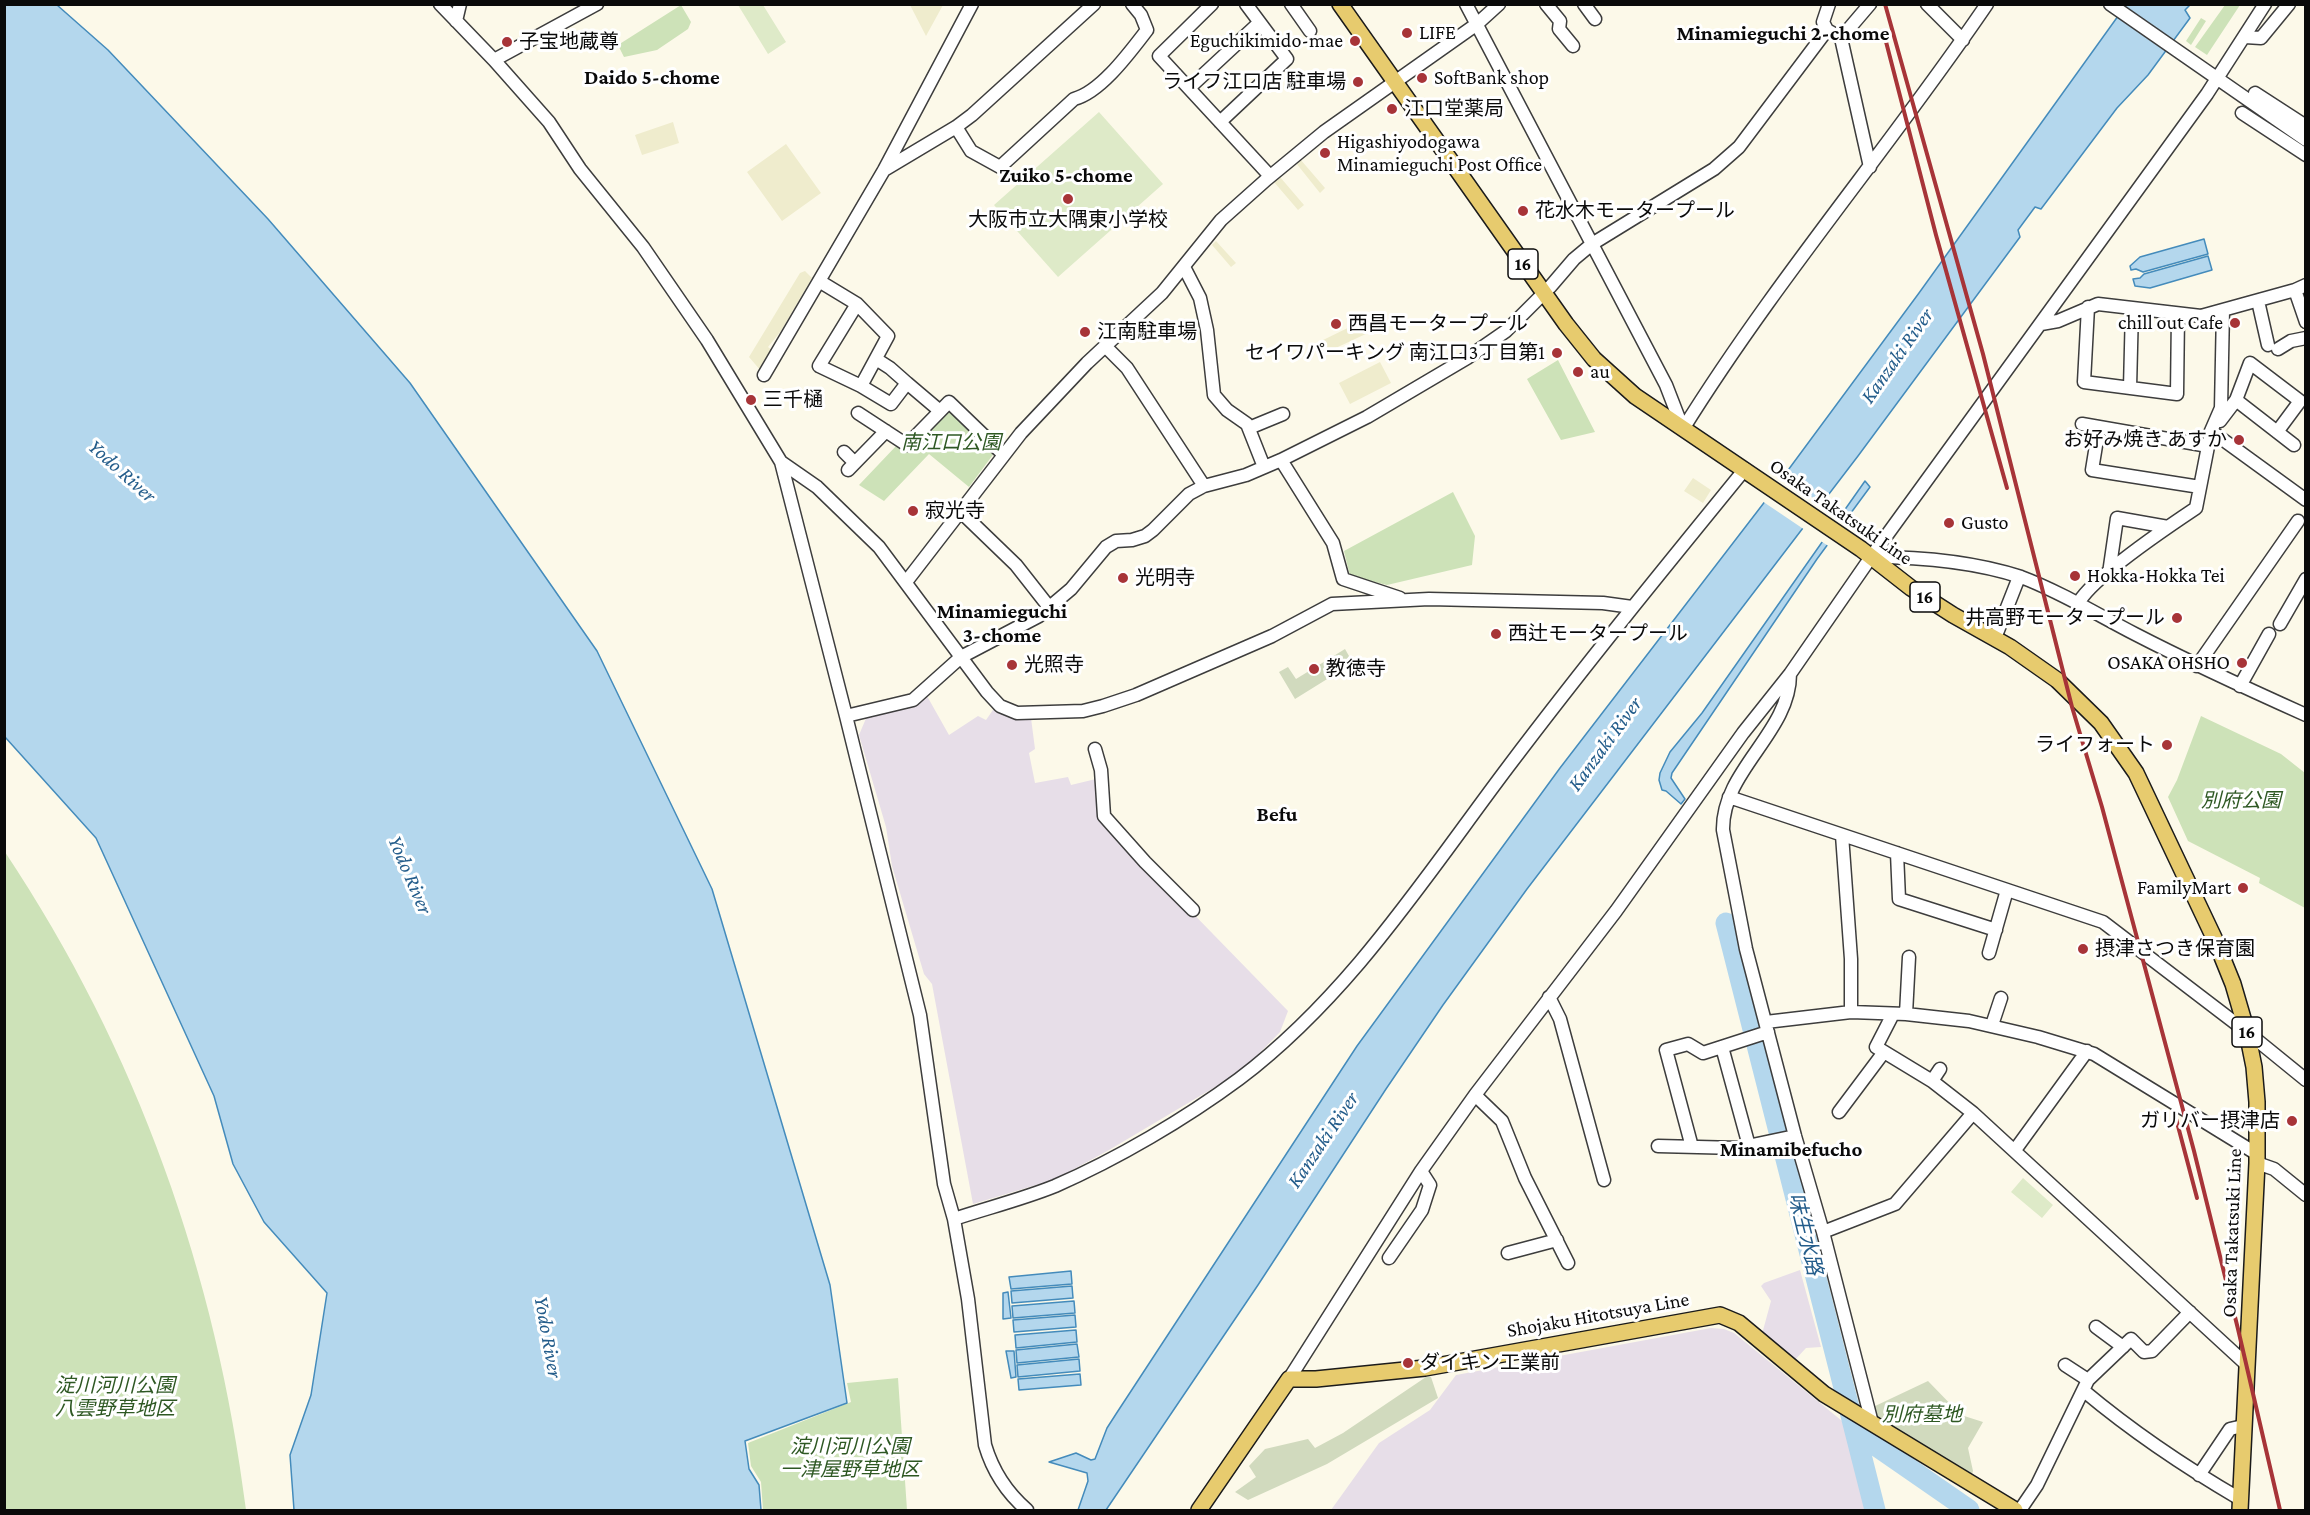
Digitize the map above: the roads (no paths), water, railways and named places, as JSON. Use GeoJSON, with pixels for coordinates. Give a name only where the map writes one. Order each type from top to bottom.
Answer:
{"type":"FeatureCollection","features":[{"type":"Feature","properties":{"kind":"main road","name":"Osaka Takatsuki Line"},"geometry":{"type":"LineString","coordinates":[[1340,4],[1392,82],[1544,293],[1594,358],[1635,396],[1866,553],[1939,606],[2048,672],[2093,713],[2123,752],[2147,795],[2216,942],[2233,984],[2247,1032],[2256,1090],[2257,1159],[2240,1505]]}},
{"type":"Feature","properties":{"kind":"main road","name":"Shojaku Hitotsuya Line"},"geometry":{"type":"LineString","coordinates":[[1288,1379],[1316,1379],[1425,1368],[1720,1315],[1739,1323],[1838,1404],[2015,1510]]}},
{"type":"Feature","properties":{"kind":"main road"},"geometry":{"type":"LineString","coordinates":[[1199,1510],[1288,1379]]}},
{"type":"Feature","properties":{"kind":"street"},"geometry":{"type":"LineString","coordinates":[[440,4],[549,122],[580,169],[643,247],[707,340],[781,462],[920,1015],[944,1184],[954,1220],[975,1350],[985,1445],[990,1462],[1007,1492],[1027,1510]]}},
{"type":"Feature","properties":{"kind":"street"},"geometry":{"type":"LineString","coordinates":[[456,21],[460,4]]}},
{"type":"Feature","properties":{"kind":"street"},"geometry":{"type":"LineString","coordinates":[[494,60],[597,4]]}},
{"type":"Feature","properties":{"kind":"street"},"geometry":{"type":"LineString","coordinates":[[765,375],[884,170],[972,4]]}},
{"type":"Feature","properties":{"kind":"street"},"geometry":{"type":"LineString","coordinates":[[884,170],[972,115],[1094,4]]}},
{"type":"Feature","properties":{"kind":"street"},"geometry":{"type":"LineString","coordinates":[[956,127],[970,151],[1000,167],[1074,99],[1085,96],[1124,60],[1147,30],[1142,15],[1132,4]]}},
{"type":"Feature","properties":{"kind":"street"},"geometry":{"type":"LineString","coordinates":[[1212,4],[1159,56],[1270,176]]}},
{"type":"Feature","properties":{"kind":"street"},"geometry":{"type":"LineString","coordinates":[[1220,122],[1287,59],[1246,4]]}},
{"type":"Feature","properties":{"kind":"street"},"geometry":{"type":"LineString","coordinates":[[1291,4],[1295,20],[1310,31]]}},
{"type":"Feature","properties":{"kind":"street"},"geometry":{"type":"LineString","coordinates":[[1466,4],[1666,385],[1683,429]]}},
{"type":"Feature","properties":{"kind":"street"},"geometry":{"type":"LineString","coordinates":[[906,582],[1004,454],[1048,403],[1162,293],[1221,220],[1324,132],[1477,24],[1499,4]]}},
{"type":"Feature","properties":{"kind":"street"},"geometry":{"type":"LineString","coordinates":[[1546,4],[1560,21],[1559,29],[1573,46]]}},
{"type":"Feature","properties":{"kind":"street"},"geometry":{"type":"LineString","coordinates":[[1829,4],[1823,22],[1827,30],[1841,38],[1870,167]]}},
{"type":"Feature","properties":{"kind":"street"},"geometry":{"type":"LineString","coordinates":[[1841,38],[1870,4]]}},
{"type":"Feature","properties":{"kind":"street"},"geometry":{"type":"LineString","coordinates":[[1927,4],[1963,40]]}},
{"type":"Feature","properties":{"kind":"street"},"geometry":{"type":"LineString","coordinates":[[1683,429],[1715,377],[1963,40],[1987,4]]}},
{"type":"Feature","properties":{"kind":"street"},"geometry":{"type":"LineString","coordinates":[[2110,4],[2306,140]]}},
{"type":"Feature","properties":{"kind":"street"},"geometry":{"type":"LineString","coordinates":[[1288,1379],[1421,1171],[1475,1095],[1622,903],[1743,733],[1790,674],[1866,553],[2041,324],[2212,75],[2245,37],[2265,4]]}},
{"type":"Feature","properties":{"kind":"street"},"geometry":{"type":"LineString","coordinates":[[2245,37],[2261,38],[2289,4]]}},
{"type":"Feature","properties":{"kind":"street"},"geometry":{"type":"LineString","coordinates":[[1189,88],[1259,22]]}},
{"type":"Feature","properties":{"kind":"street"},"geometry":{"type":"LineString","coordinates":[[846,716],[913,700],[962,657],[1039,616],[1071,589],[1106,547],[1116,542],[1145,536],[1162,524],[1189,494],[1204,486],[1246,474],[1281,460],[1367,417],[1506,331],[1574,259],[1592,244],[1714,169],[1739,147],[1827,30]]}},
{"type":"Feature","properties":{"kind":"street"},"geometry":{"type":"LineString","coordinates":[[2255,93],[2306,126]]}},
{"type":"Feature","properties":{"kind":"street"},"geometry":{"type":"LineString","coordinates":[[2242,112],[2306,155]]}},
{"type":"Feature","properties":{"kind":"street"},"geometry":{"type":"LineString","coordinates":[[1184,267],[1200,298],[1208,330],[1214,394],[1227,410],[1247,424],[1264,467]]}},
{"type":"Feature","properties":{"kind":"street"},"geometry":{"type":"LineString","coordinates":[[819,281],[857,304],[888,336],[861,386]]}},
{"type":"Feature","properties":{"kind":"street"},"geometry":{"type":"LineString","coordinates":[[2041,324],[2058,321],[2098,304],[2201,316],[2300,287],[2306,322]]}},
{"type":"Feature","properties":{"kind":"street"},"geometry":{"type":"LineString","coordinates":[[2258,301],[2273,347],[2291,340],[2306,338]]}},
{"type":"Feature","properties":{"kind":"street"},"geometry":{"type":"LineString","coordinates":[[857,304],[819,366],[861,386],[891,404],[907,383]]}},
{"type":"Feature","properties":{"kind":"street"},"geometry":{"type":"LineString","coordinates":[[2088,307],[2084,382],[2177,394],[2178,314]]}},
{"type":"Feature","properties":{"kind":"street"},"geometry":{"type":"LineString","coordinates":[[2130,388],[2132,308]]}},
{"type":"Feature","properties":{"kind":"street"},"geometry":{"type":"LineString","coordinates":[[2078,604],[2083,594],[2168,527],[2196,508],[2211,431],[2221,408],[2223,310]]}},
{"type":"Feature","properties":{"kind":"street"},"geometry":{"type":"LineString","coordinates":[[1105,346],[1127,368],[1204,486]]}},
{"type":"Feature","properties":{"kind":"street"},"geometry":{"type":"LineString","coordinates":[[876,359],[890,368],[940,411]]}},
{"type":"Feature","properties":{"kind":"street"},"geometry":{"type":"LineString","coordinates":[[2211,431],[2236,400],[2250,363],[2300,401],[2277,432]]}},
{"type":"Feature","properties":{"kind":"street"},"geometry":{"type":"LineString","coordinates":[[2236,400],[2294,445]]}},
{"type":"Feature","properties":{"kind":"street"},"geometry":{"type":"LineString","coordinates":[[858,413],[907,445],[949,402],[1004,454]]}},
{"type":"Feature","properties":{"kind":"street"},"geometry":{"type":"LineString","coordinates":[[1249,428],[1283,414]]}},
{"type":"Feature","properties":{"kind":"street"},"geometry":{"type":"LineString","coordinates":[[2082,424],[2208,446]]}},
{"type":"Feature","properties":{"kind":"street"},"geometry":{"type":"LineString","coordinates":[[2099,427],[2092,470],[2200,487]]}},
{"type":"Feature","properties":{"kind":"street"},"geometry":{"type":"LineString","coordinates":[[844,452],[851,466],[886,431]]}},
{"type":"Feature","properties":{"kind":"street"},"geometry":{"type":"LineString","coordinates":[[2211,431],[2306,500]]}},
{"type":"Feature","properties":{"kind":"street"},"geometry":{"type":"LineString","coordinates":[[1281,460],[1333,543],[1343,579],[1407,601]]}},
{"type":"Feature","properties":{"kind":"street"},"geometry":{"type":"LineString","coordinates":[[781,462],[817,487],[872,539],[1000,706],[1017,713],[1083,711],[1136,695],[1272,636],[1332,604],[1429,599],[1585,603],[1632,607]]}},
{"type":"Feature","properties":{"kind":"street"},"geometry":{"type":"LineString","coordinates":[[954,1220],[1054,1186],[1136,1144],[1239,1079],[1305,1023],[1341,987],[1373,949],[1533,734],[1632,607],[1750,473]]}},
{"type":"Feature","properties":{"kind":"street"},"geometry":{"type":"LineString","coordinates":[[960,510],[1016,565],[1049,607]]}},
{"type":"Feature","properties":{"kind":"street"},"geometry":{"type":"LineString","coordinates":[[2109,573],[2117,518],[2168,527]]}},
{"type":"Feature","properties":{"kind":"street"},"geometry":{"type":"LineString","coordinates":[[2197,666],[2298,521]]}},
{"type":"Feature","properties":{"kind":"street"},"geometry":{"type":"LineString","coordinates":[[1866,553],[1927,557],[1984,567],[2019,577],[2048,588],[2197,666],[2306,715]]}},
{"type":"Feature","properties":{"kind":"street"},"geometry":{"type":"LineString","coordinates":[[1995,638],[2019,577]]}},
{"type":"Feature","properties":{"kind":"street"},"geometry":{"type":"LineString","coordinates":[[2280,624],[2306,579]]}},
{"type":"Feature","properties":{"kind":"street"},"geometry":{"type":"LineString","coordinates":[[2240,686],[2269,634]]}},
{"type":"Feature","properties":{"kind":"street"},"geometry":{"type":"LineString","coordinates":[[1790,674],[1790,690],[1781,713],[1729,797],[1724,815],[1724,837],[1746,949],[1795,1136],[1823,1232],[1865,1420]]}},
{"type":"Feature","properties":{"kind":"street"},"geometry":{"type":"LineString","coordinates":[[1095,749],[1101,770],[1104,816],[1145,862],[1193,910]]}},
{"type":"Feature","properties":{"kind":"street"},"geometry":{"type":"LineString","coordinates":[[1729,797],[2103,922],[2306,1080]]}},
{"type":"Feature","properties":{"kind":"street"},"geometry":{"type":"LineString","coordinates":[[1842,835],[1851,959],[1851,1012]]}},
{"type":"Feature","properties":{"kind":"street"},"geometry":{"type":"LineString","coordinates":[[1897,853],[1899,899],[1996,930]]}},
{"type":"Feature","properties":{"kind":"street"},"geometry":{"type":"LineString","coordinates":[[1989,953],[2007,890]]}},
{"type":"Feature","properties":{"kind":"street"},"geometry":{"type":"LineString","coordinates":[[1906,1014],[1909,957]]}},
{"type":"Feature","properties":{"kind":"street"},"geometry":{"type":"LineString","coordinates":[[1549,997],[1560,1019],[1604,1180]]}},
{"type":"Feature","properties":{"kind":"street"},"geometry":{"type":"LineString","coordinates":[[1992,1025],[2001,998]]}},
{"type":"Feature","properties":{"kind":"street"},"geometry":{"type":"LineString","coordinates":[[1692,1147],[1666,1050],[1688,1044],[1702,1053],[1744,1040],[1767,1027],[1851,1012],[1906,1014],[1992,1025],[2087,1051],[2274,1169],[2306,1195]]}},
{"type":"Feature","properties":{"kind":"street"},"geometry":{"type":"LineString","coordinates":[[1893,1014],[1876,1047],[1932,1082],[1973,1113],[2247,1365]]}},
{"type":"Feature","properties":{"kind":"street"},"geometry":{"type":"LineString","coordinates":[[1722,1047],[1749,1146]]}},
{"type":"Feature","properties":{"kind":"street"},"geometry":{"type":"LineString","coordinates":[[2015,1150],[2087,1051]]}},
{"type":"Feature","properties":{"kind":"street"},"geometry":{"type":"LineString","coordinates":[[1839,1112],[1884,1052]]}},
{"type":"Feature","properties":{"kind":"street"},"geometry":{"type":"LineString","coordinates":[[1932,1082],[1940,1069]]}},
{"type":"Feature","properties":{"kind":"street"},"geometry":{"type":"LineString","coordinates":[[1475,1095],[1502,1121],[1525,1178],[1568,1263]]}},
{"type":"Feature","properties":{"kind":"street"},"geometry":{"type":"LineString","coordinates":[[1823,1232],[1895,1204],[1973,1113]]}},
{"type":"Feature","properties":{"kind":"street"},"geometry":{"type":"LineString","coordinates":[[1658,1146],[1738,1148],[1795,1136]]}},
{"type":"Feature","properties":{"kind":"street"},"geometry":{"type":"LineString","coordinates":[[1389,1258],[1422,1210],[1430,1185],[1421,1171]]}},
{"type":"Feature","properties":{"kind":"street"},"geometry":{"type":"LineString","coordinates":[[1508,1253],[1557,1240]]}},
{"type":"Feature","properties":{"kind":"street"},"geometry":{"type":"LineString","coordinates":[[2020,1510],[2037,1485],[2086,1385],[2131,1339],[2144,1352],[2152,1351],[2190,1312]]}},
{"type":"Feature","properties":{"kind":"street"},"geometry":{"type":"LineString","coordinates":[[2096,1327],[2123,1347]]}},
{"type":"Feature","properties":{"kind":"street"},"geometry":{"type":"LineString","coordinates":[[2065,1365],[2122,1423],[2240,1505]]}},
{"type":"Feature","properties":{"kind":"street"},"geometry":{"type":"LineString","coordinates":[[2199,1475],[2230,1429],[2243,1426]]}},
{"type":"Feature","properties":{"kind":"water","name":"Yodo River"},"geometry":{"type":"Polygon","coordinates":[[[4,5],[57,5],[108,50],[268,219],[410,383],[597,651],[712,889],[830,1285],[847,1403],[745,1441],[749,1469],[759,1485],[761,1510],[294,1510],[290,1455],[311,1395],[327,1293],[264,1222],[233,1164],[214,1096],[96,838],[5,737],[4,5]]]}},
{"type":"Feature","properties":{"kind":"water","name":"Kanzaki River"},"geometry":{"type":"Polygon","coordinates":[[[2126,5],[2190,5],[2185,10],[2190,18],[2148,75],[2117,108],[2041,209],[2035,207],[2018,230],[2020,237],[1858,456],[1527,889],[1443,1005],[1386,1089],[1258,1285],[1106,1510],[1078,1510],[1088,1481],[1087,1473],[1049,1462],[1076,1453],[1091,1460],[1095,1459],[1107,1428],[1357,1046],[1560,768],[1763,504],[1919,293],[2126,5]]]}},
{"type":"Feature","properties":{"kind":"water"},"geometry":{"type":"Polygon","coordinates":[[[2204,239],[2208,254],[2143,272],[2136,269],[2131,270],[2130,266],[2140,257],[2204,239]]]}},
{"type":"Feature","properties":{"kind":"water"},"geometry":{"type":"Polygon","coordinates":[[[2208,256],[2212,270],[2150,288],[2135,286],[2133,279],[2140,278],[2144,274],[2208,256]]]}},
{"type":"Feature","properties":{"kind":"water"},"geometry":{"type":"Polygon","coordinates":[[[1865,481],[1870,487],[1817,559],[1672,773],[1671,778],[1685,799],[1681,804],[1662,790],[1659,780],[1670,752],[1702,713],[1865,481]]]}},
{"type":"Feature","properties":{"kind":"water"},"geometry":{"type":"Polygon","coordinates":[[[1071,1271],[1072,1284],[1011,1289],[1009,1277],[1071,1271]]]}},
{"type":"Feature","properties":{"kind":"water"},"geometry":{"type":"Polygon","coordinates":[[[1072,1286],[1073,1298],[1012,1303],[1011,1291],[1072,1286]]]}},
{"type":"Feature","properties":{"kind":"water"},"geometry":{"type":"Polygon","coordinates":[[[1008,1292],[1011,1318],[1003,1319],[1003,1293],[1008,1292]]]}},
{"type":"Feature","properties":{"kind":"water"},"geometry":{"type":"Polygon","coordinates":[[[1074,1301],[1075,1313],[1013,1318],[1012,1306],[1074,1301]]]}},
{"type":"Feature","properties":{"kind":"water"},"geometry":{"type":"Polygon","coordinates":[[[1075,1315],[1076,1327],[1014,1332],[1013,1320],[1075,1315]]]}},
{"type":"Feature","properties":{"kind":"water"},"geometry":{"type":"Polygon","coordinates":[[[1076,1330],[1077,1342],[1016,1348],[1015,1335],[1076,1330]]]}},
{"type":"Feature","properties":{"kind":"water"},"geometry":{"type":"Polygon","coordinates":[[[1077,1344],[1079,1357],[1017,1363],[1016,1350],[1077,1344]]]}},
{"type":"Feature","properties":{"kind":"water"},"geometry":{"type":"Polygon","coordinates":[[[1006,1351],[1014,1351],[1016,1377],[1011,1378],[1006,1351]]]}},
{"type":"Feature","properties":{"kind":"water"},"geometry":{"type":"Polygon","coordinates":[[[1079,1359],[1080,1371],[1018,1377],[1017,1365],[1079,1359]]]}},
{"type":"Feature","properties":{"kind":"water"},"geometry":{"type":"Polygon","coordinates":[[[1080,1374],[1081,1385],[1019,1390],[1018,1379],[1080,1374]]]}},
{"type":"Feature","properties":{"kind":"waterway","name":"味生水路"},"geometry":{"type":"LineString","coordinates":[[1726,923],[1875,1510]]}},
{"type":"Feature","properties":{"kind":"waterway"},"geometry":{"type":"LineString","coordinates":[[1855,1431],[1969,1510]]}},
{"type":"Feature","properties":{"kind":"railway"},"geometry":{"type":"LineString","coordinates":[[1885,4],[1983,354],[2072,707],[2102,807],[2194,1151],[2280,1510]]}},
{"type":"Feature","properties":{"kind":"railway"},"geometry":{"type":"LineString","coordinates":[[1884,34],[1936,235],[2007,488]]}},
{"type":"Feature","properties":{"kind":"railway"},"geometry":{"type":"LineString","coordinates":[[2174,1111],[2197,1198]]}},
{"type":"Feature","properties":{"kind":"place","name":"LIFE"},"geometry":{"type":"Point","coordinates":[1407,33]}},
{"type":"Feature","properties":{"kind":"place","name":"Eguchikimido-mae"},"geometry":{"type":"Point","coordinates":[1355,41]}},
{"type":"Feature","properties":{"kind":"place","name":"子宝地蔵尊"},"geometry":{"type":"Point","coordinates":[507,42]}},
{"type":"Feature","properties":{"kind":"place","name":"SoftBank shop"},"geometry":{"type":"Point","coordinates":[1422,78]}},
{"type":"Feature","properties":{"kind":"place","name":"ライフ江口店 駐車場"},"geometry":{"type":"Point","coordinates":[1358,82]}},
{"type":"Feature","properties":{"kind":"place","name":"江口堂薬局"},"geometry":{"type":"Point","coordinates":[1392,109]}},
{"type":"Feature","properties":{"kind":"place","name":"Higashiyodogawa Minamieguchi Post Office"},"geometry":{"type":"Point","coordinates":[1325,153]}},
{"type":"Feature","properties":{"kind":"place","name":"大阪市立大隅東小学校"},"geometry":{"type":"Point","coordinates":[1068,199]}},
{"type":"Feature","properties":{"kind":"place","name":"花水木モータープール"},"geometry":{"type":"Point","coordinates":[1523,211]}},
{"type":"Feature","properties":{"kind":"place","name":"chill out Cafe"},"geometry":{"type":"Point","coordinates":[2235,323]}},
{"type":"Feature","properties":{"kind":"place","name":"西昌モータープール"},"geometry":{"type":"Point","coordinates":[1336,324]}},
{"type":"Feature","properties":{"kind":"place","name":"江南駐車場"},"geometry":{"type":"Point","coordinates":[1085,332]}},
{"type":"Feature","properties":{"kind":"place","name":"セイワパーキング 南江口3丁目第1"},"geometry":{"type":"Point","coordinates":[1557,353]}},
{"type":"Feature","properties":{"kind":"place","name":"au"},"geometry":{"type":"Point","coordinates":[1578,372]}},
{"type":"Feature","properties":{"kind":"place","name":"三千樋"},"geometry":{"type":"Point","coordinates":[751,400]}},
{"type":"Feature","properties":{"kind":"place","name":"お好み焼き あすか"},"geometry":{"type":"Point","coordinates":[2239,440]}},
{"type":"Feature","properties":{"kind":"place","name":"寂光寺"},"geometry":{"type":"Point","coordinates":[913,511]}},
{"type":"Feature","properties":{"kind":"place","name":"Gusto"},"geometry":{"type":"Point","coordinates":[1949,523]}},
{"type":"Feature","properties":{"kind":"place","name":"Hokka-Hokka Tei"},"geometry":{"type":"Point","coordinates":[2075,576]}},
{"type":"Feature","properties":{"kind":"place","name":"光明寺"},"geometry":{"type":"Point","coordinates":[1123,578]}},
{"type":"Feature","properties":{"kind":"place","name":"井高野モータープール"},"geometry":{"type":"Point","coordinates":[2177,618]}},
{"type":"Feature","properties":{"kind":"place","name":"西辻モータープール"},"geometry":{"type":"Point","coordinates":[1496,634]}},
{"type":"Feature","properties":{"kind":"place","name":"OSAKA OHSHO"},"geometry":{"type":"Point","coordinates":[2242,663]}},
{"type":"Feature","properties":{"kind":"place","name":"光照寺"},"geometry":{"type":"Point","coordinates":[1012,665]}},
{"type":"Feature","properties":{"kind":"place","name":"教徳寺"},"geometry":{"type":"Point","coordinates":[1314,669]}},
{"type":"Feature","properties":{"kind":"place","name":"ライフォート"},"geometry":{"type":"Point","coordinates":[2167,745]}},
{"type":"Feature","properties":{"kind":"place","name":"FamilyMart"},"geometry":{"type":"Point","coordinates":[2243,888]}},
{"type":"Feature","properties":{"kind":"place","name":"摂津さつき保育園"},"geometry":{"type":"Point","coordinates":[2083,949]}},
{"type":"Feature","properties":{"kind":"place","name":"ガリバー摂津店"},"geometry":{"type":"Point","coordinates":[2292,1121]}},
{"type":"Feature","properties":{"kind":"place","name":"ダイキン工業前"},"geometry":{"type":"Point","coordinates":[1408,1363]}},
{"type":"Feature","properties":{"kind":"district","name":"Minamieguchi 2-chome"},"geometry":{"type":"Point","coordinates":[1783,34]}},
{"type":"Feature","properties":{"kind":"district","name":"Daido 5-chome"},"geometry":{"type":"Point","coordinates":[652,78]}},
{"type":"Feature","properties":{"kind":"district","name":"Zuiko 5-chome"},"geometry":{"type":"Point","coordinates":[1066,176]}},
{"type":"Feature","properties":{"kind":"district","name":"Minamieguchi 3-chome"},"geometry":{"type":"Point","coordinates":[1002,624]}},
{"type":"Feature","properties":{"kind":"district","name":"Befu"},"geometry":{"type":"Point","coordinates":[1277,815]}},
{"type":"Feature","properties":{"kind":"district","name":"Minamibefucho"},"geometry":{"type":"Point","coordinates":[1791,1150]}},
{"type":"Feature","properties":{"kind":"park label","name":"南江口公園"},"geometry":{"type":"Point","coordinates":[951,443]}},
{"type":"Feature","properties":{"kind":"park label","name":"別府公園"},"geometry":{"type":"Point","coordinates":[2241,801]}},
{"type":"Feature","properties":{"kind":"park label","name":"淀川河川公園 八雲野草地区"},"geometry":{"type":"Point","coordinates":[115,1398]}},
{"type":"Feature","properties":{"kind":"park label","name":"別府墓地"},"geometry":{"type":"Point","coordinates":[1922,1415]}},
{"type":"Feature","properties":{"kind":"park label","name":"淀川河川公園 一津屋野草地区"},"geometry":{"type":"Point","coordinates":[850,1458]}}]}
